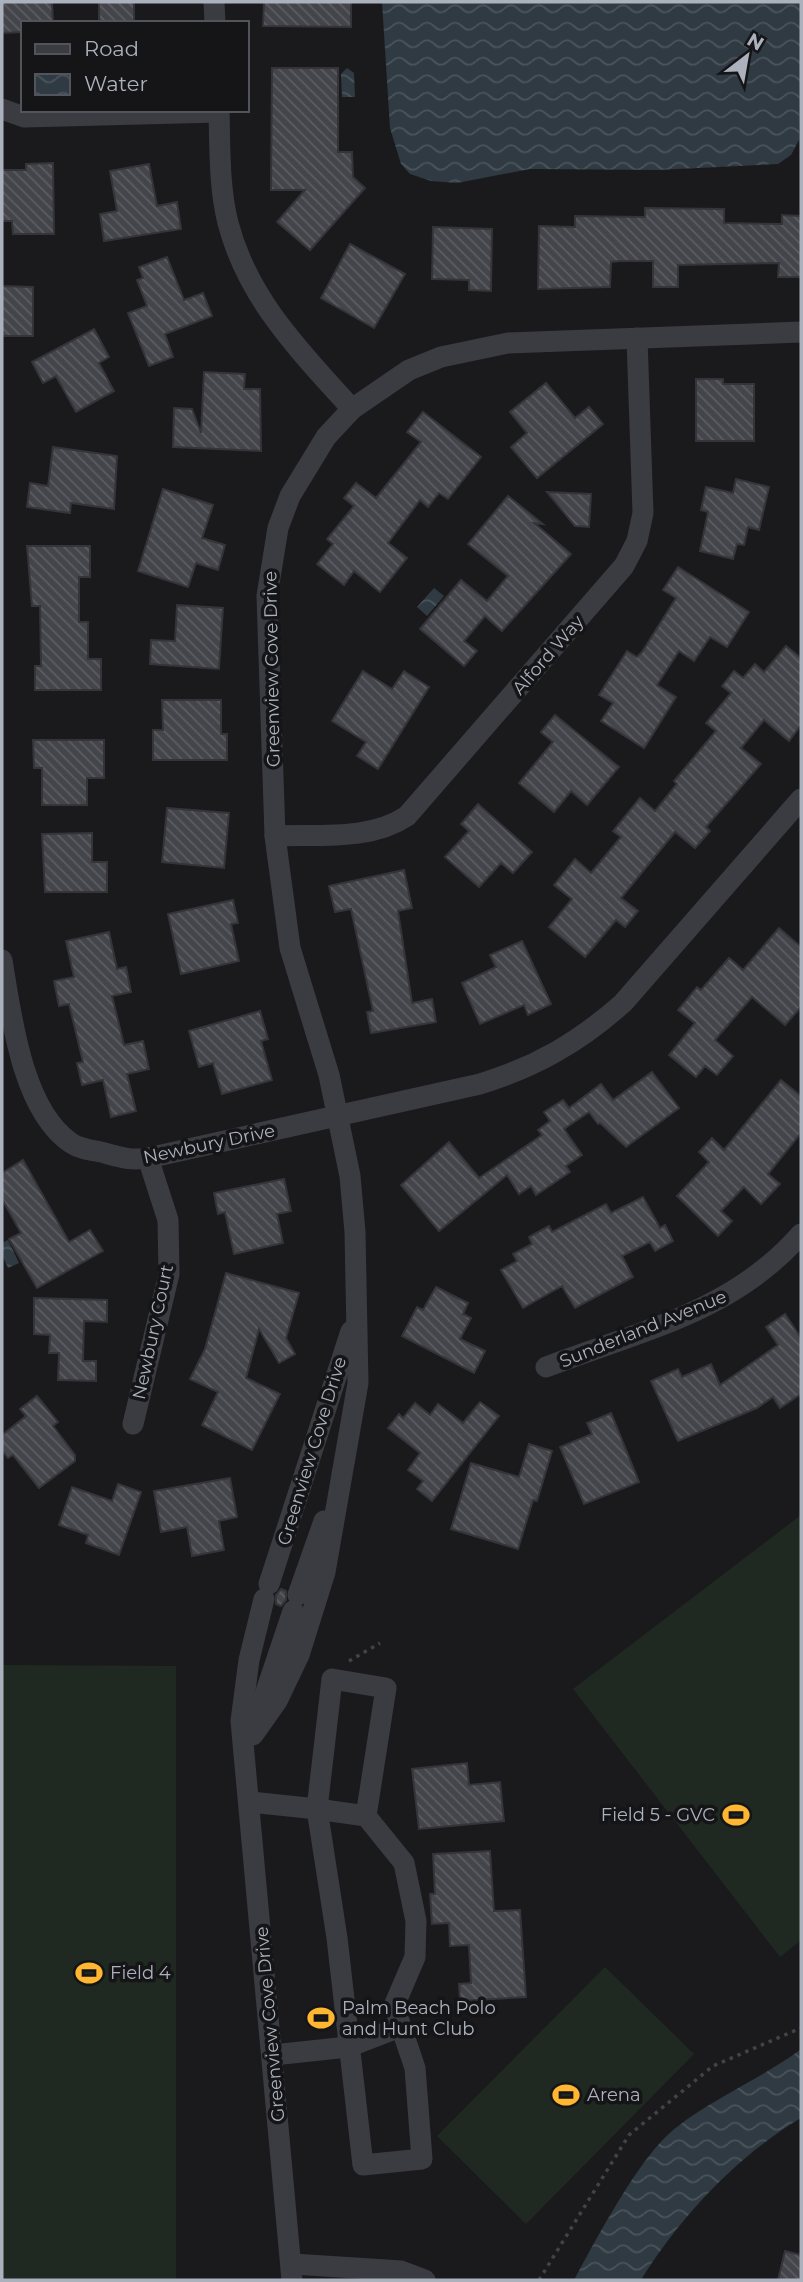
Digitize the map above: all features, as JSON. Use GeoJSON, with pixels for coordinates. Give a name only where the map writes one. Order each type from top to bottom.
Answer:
{"type":"FeatureCollection","features":[{"type":"Feature","properties":{"kind":"street"},"geometry":{"type":"LineString","coordinates":[[214,2],[215,21]]}},
{"type":"Feature","properties":{"kind":"street"},"geometry":{"type":"LineString","coordinates":[[2,109],[24,117],[186,112]]}},
{"type":"Feature","properties":{"kind":"street"},"geometry":{"type":"LineString","coordinates":[[219,112],[222,186],[238,255],[271,317],[352,410]]}},
{"type":"Feature","properties":{"kind":"street","name":"Greenview Cove Drive"},"geometry":{"type":"LineString","coordinates":[[253,1735],[277,1701],[299,1655],[325,1572],[358,1383],[355,1232],[350,1176],[340,1115],[290,948],[275,836],[267,596],[270,562],[278,528],[300,476],[326,437],[352,410],[409,370],[474,348],[508,343],[801,332]]}},
{"type":"Feature","properties":{"kind":"street","name":"Alford Way"},"geometry":{"type":"LineString","coordinates":[[275,836],[373,831],[407,816],[624,566],[637,541],[643,513],[637,338]]}},
{"type":"Feature","properties":{"kind":"street"},"geometry":{"type":"LineString","coordinates":[[340,1115],[480,1084],[520,1072],[557,1054],[592,1031],[622,1003],[801,799]]}},
{"type":"Feature","properties":{"kind":"street","name":"Newbury Drive"},"geometry":{"type":"LineString","coordinates":[[2,960],[30,1083],[50,1123],[73,1144],[86,1150],[133,1161],[340,1115]]}},
{"type":"Feature","properties":{"kind":"street","name":"Newbury Court"},"geometry":{"type":"LineString","coordinates":[[134,1424],[169,1274],[168,1220],[148,1158]]}},
{"type":"Feature","properties":{"kind":"street","name":"Sunderland Avenue"},"geometry":{"type":"LineString","coordinates":[[546,1367],[701,1310],[731,1295],[759,1277],[801,1234]]}},
{"type":"Feature","properties":{"kind":"street","name":"Greenview Cove Drive"},"geometry":{"type":"LineString","coordinates":[[292,2272],[241,1721],[249,1660],[267,1592],[355,1319]]}},
{"type":"Feature","properties":{"kind":"street","name":"Greenview Cove Drive"},"geometry":{"type":"LineString","coordinates":[[247,1768],[257,1710],[345,1460]]}},
{"type":"Feature","properties":{"kind":"street"},"geometry":{"type":"LineString","coordinates":[[250,1802],[317,1809],[366,1816],[404,1863],[416,1921],[415,1957],[394,2006],[415,2068],[422,2159],[363,2165],[337,1938],[317,1809],[332,1679],[386,1688],[366,1816]]}},
{"type":"Feature","properties":{"kind":"street"},"geometry":{"type":"LineString","coordinates":[[273,2055],[348,2047],[400,2027]]}},
{"type":"Feature","properties":{"kind":"street"},"geometry":{"type":"LineString","coordinates":[[292,2272],[401,2271],[425,2280]]}},
{"type":"Feature","properties":{"kind":"path"},"geometry":{"type":"LineString","coordinates":[[346,1664],[380,1643]]}},
{"type":"Feature","properties":{"kind":"path"},"geometry":{"type":"LineString","coordinates":[[539,2280],[629,2135],[713,2066],[801,2028]]}},
{"type":"Feature","properties":{"kind":"shaded area","name":"Field 5 - GVC"},"geometry":{"type":"Polygon","coordinates":[[[801,1515],[801,1940],[780,1957],[573,1689],[801,1515]]]}},
{"type":"Feature","properties":{"kind":"shaded area","name":"Field 4"},"geometry":{"type":"Polygon","coordinates":[[[2,1665],[176,1666],[176,2280],[2,2280],[2,1665]]]}},
{"type":"Feature","properties":{"kind":"shaded area","name":"Arena"},"geometry":{"type":"Polygon","coordinates":[[[605,1967],[694,2054],[526,2224],[437,2136],[605,1967]]]}},
{"type":"Feature","properties":{"kind":"water"},"geometry":{"type":"Polygon","coordinates":[[[382,2],[801,2],[799,140],[791,155],[778,164],[658,170],[530,169],[457,183],[431,181],[410,174],[401,164],[390,128],[382,2]]]}},
{"type":"Feature","properties":{"kind":"water"},"geometry":{"type":"Polygon","coordinates":[[[347,68],[354,73],[355,97],[342,97],[341,74],[347,68]]]}},
{"type":"Feature","properties":{"kind":"water"},"geometry":{"type":"Polygon","coordinates":[[[434,588],[444,596],[427,616],[417,607],[434,588]]]}},
{"type":"Feature","properties":{"kind":"water"},"geometry":{"type":"Polygon","coordinates":[[[8,1240],[19,1263],[8,1268],[2,1255],[2,1243],[8,1240]]]}},
{"type":"Feature","properties":{"kind":"water"},"geometry":{"type":"Polygon","coordinates":[[[801,2049],[801,2118],[754,2150],[712,2190],[673,2233],[641,2280],[574,2280],[625,2191],[659,2144],[689,2118],[801,2049]]]}},
{"type":"Feature","properties":{"kind":"building"},"geometry":{"type":"Polygon","coordinates":[[[2,2],[52,2],[53,21],[21,21],[21,32],[2,33],[2,2]]]}},
{"type":"Feature","properties":{"kind":"building"},"geometry":{"type":"Polygon","coordinates":[[[99,2],[134,2],[134,21],[99,21],[99,2]]]}},
{"type":"Feature","properties":{"kind":"building"},"geometry":{"type":"Polygon","coordinates":[[[264,2],[351,2],[351,27],[263,26],[264,2]]]}},
{"type":"Feature","properties":{"kind":"building"},"geometry":{"type":"Polygon","coordinates":[[[272,68],[338,68],[338,152],[352,152],[353,177],[365,188],[310,250],[277,222],[305,190],[271,190],[272,68]]]}},
{"type":"Feature","properties":{"kind":"building"},"geometry":{"type":"Polygon","coordinates":[[[53,163],[54,234],[13,234],[12,221],[2,221],[2,170],[26,170],[26,164],[53,163]]]}},
{"type":"Feature","properties":{"kind":"building"},"geometry":{"type":"Polygon","coordinates":[[[149,164],[157,206],[177,202],[181,229],[104,241],[100,214],[117,211],[110,171],[149,164]]]}},
{"type":"Feature","properties":{"kind":"building"},"geometry":{"type":"Polygon","coordinates":[[[645,208],[724,209],[724,223],[782,224],[782,215],[801,216],[801,277],[778,277],[779,263],[678,265],[678,287],[653,287],[653,261],[620,261],[611,262],[610,287],[538,289],[539,226],[575,227],[575,216],[645,217],[645,208]]]}},
{"type":"Feature","properties":{"kind":"building"},"geometry":{"type":"Polygon","coordinates":[[[433,227],[492,229],[491,291],[469,290],[469,280],[432,279],[433,227]]]}},
{"type":"Feature","properties":{"kind":"building"},"geometry":{"type":"Polygon","coordinates":[[[350,244],[405,274],[374,328],[321,298],[350,244]]]}},
{"type":"Feature","properties":{"kind":"building"},"geometry":{"type":"Polygon","coordinates":[[[167,257],[184,300],[203,293],[212,316],[165,334],[173,357],[149,366],[128,313],[147,306],[137,280],[143,278],[139,267],[167,257]]]}},
{"type":"Feature","properties":{"kind":"building"},"geometry":{"type":"Polygon","coordinates":[[[2,286],[33,287],[33,336],[2,336],[2,286]]]}},
{"type":"Feature","properties":{"kind":"building"},"geometry":{"type":"Polygon","coordinates":[[[94,329],[109,357],[99,363],[114,391],[76,412],[56,376],[43,383],[32,362],[94,329]]]}},
{"type":"Feature","properties":{"kind":"building"},"geometry":{"type":"Polygon","coordinates":[[[204,372],[245,374],[244,389],[260,389],[261,451],[173,447],[174,408],[192,409],[201,433],[204,372]]]}},
{"type":"Feature","properties":{"kind":"building"},"geometry":{"type":"Polygon","coordinates":[[[696,379],[723,379],[723,384],[754,384],[754,441],[696,441],[696,379]]]}},
{"type":"Feature","properties":{"kind":"building"},"geometry":{"type":"Polygon","coordinates":[[[546,383],[575,418],[589,407],[603,424],[537,478],[511,447],[527,433],[510,412],[546,383]]]}},
{"type":"Feature","properties":{"kind":"building"},"geometry":{"type":"Polygon","coordinates":[[[423,412],[481,457],[448,499],[439,493],[428,507],[420,500],[388,543],[407,558],[380,592],[354,571],[344,585],[317,564],[333,544],[327,539],[354,506],[344,498],[356,483],[376,498],[421,442],[407,432],[423,412]]]}},
{"type":"Feature","properties":{"kind":"building"},"geometry":{"type":"Polygon","coordinates":[[[53,447],[117,456],[114,509],[71,503],[70,513],[27,507],[30,483],[48,486],[53,447]]]}},
{"type":"Feature","properties":{"kind":"building"},"geometry":{"type":"Polygon","coordinates":[[[736,479],[769,487],[759,530],[748,527],[744,545],[737,544],[733,559],[700,551],[708,512],[701,510],[706,487],[733,493],[736,479]]]}},
{"type":"Feature","properties":{"kind":"building"},"geometry":{"type":"Polygon","coordinates":[[[163,489],[213,505],[202,538],[225,545],[218,570],[196,563],[188,587],[138,571],[163,489]]]}},
{"type":"Feature","properties":{"kind":"building"},"geometry":{"type":"Polygon","coordinates":[[[547,492],[591,494],[589,527],[575,526],[547,492]]]}},
{"type":"Feature","properties":{"kind":"building"},"geometry":{"type":"Polygon","coordinates":[[[508,496],[543,524],[534,523],[571,554],[502,631],[485,616],[464,641],[477,651],[464,666],[420,629],[461,580],[487,601],[508,576],[468,544],[508,496]]]}},
{"type":"Feature","properties":{"kind":"building"},"geometry":{"type":"Polygon","coordinates":[[[27,546],[90,546],[90,577],[79,577],[79,622],[88,622],[88,659],[101,659],[101,690],[35,690],[35,666],[41,666],[40,606],[32,606],[27,546]]]}},
{"type":"Feature","properties":{"kind":"building"},"geometry":{"type":"Polygon","coordinates":[[[678,567],[749,612],[727,647],[710,637],[694,661],[679,651],[657,685],[676,697],[644,748],[601,721],[613,703],[599,695],[627,651],[637,657],[642,652],[676,598],[663,590],[678,567]]]}},
{"type":"Feature","properties":{"kind":"building"},"geometry":{"type":"Polygon","coordinates":[[[177,605],[223,608],[219,669],[150,664],[151,640],[175,641],[177,605]]]}},
{"type":"Feature","properties":{"kind":"building"},"geometry":{"type":"Polygon","coordinates":[[[786,646],[801,658],[801,725],[789,741],[764,720],[741,748],[761,764],[706,827],[710,831],[695,848],[675,832],[621,898],[638,911],[625,927],[616,920],[585,957],[549,927],[572,899],[554,885],[575,859],[591,873],[621,837],[613,831],[640,798],[655,811],[677,784],[674,781],[716,731],[706,723],[731,693],[722,686],[734,671],[743,678],[755,664],[764,672],[786,646]]]}},
{"type":"Feature","properties":{"kind":"building"},"geometry":{"type":"Polygon","coordinates":[[[363,671],[392,689],[404,671],[429,687],[378,769],[357,756],[366,742],[332,721],[363,671]]]}},
{"type":"Feature","properties":{"kind":"building"},"geometry":{"type":"Polygon","coordinates":[[[162,700],[221,700],[221,734],[227,734],[227,760],[153,760],[153,730],[163,730],[162,700]]]}},
{"type":"Feature","properties":{"kind":"building"},"geometry":{"type":"Polygon","coordinates":[[[555,715],[619,767],[587,805],[571,791],[554,812],[519,783],[553,742],[541,732],[555,715]]]}},
{"type":"Feature","properties":{"kind":"building"},"geometry":{"type":"Polygon","coordinates":[[[33,740],[104,740],[104,778],[87,778],[87,805],[42,805],[42,768],[34,768],[33,740]]]}},
{"type":"Feature","properties":{"kind":"building"},"geometry":{"type":"Polygon","coordinates":[[[478,804],[532,852],[513,873],[501,863],[479,887],[445,857],[469,831],[461,824],[478,804]]]}},
{"type":"Feature","properties":{"kind":"building"},"geometry":{"type":"Polygon","coordinates":[[[167,808],[229,813],[224,868],[162,862],[167,808]]]}},
{"type":"Feature","properties":{"kind":"building"},"geometry":{"type":"Polygon","coordinates":[[[92,833],[92,862],[107,862],[107,892],[45,892],[42,834],[92,833]]]}},
{"type":"Feature","properties":{"kind":"building"},"geometry":{"type":"Polygon","coordinates":[[[404,870],[412,908],[398,911],[412,1003],[432,999],[436,1022],[371,1033],[367,1012],[373,1011],[351,909],[335,912],[329,886],[404,870]]]}},
{"type":"Feature","properties":{"kind":"building"},"geometry":{"type":"Polygon","coordinates":[[[233,900],[238,923],[231,924],[239,961],[181,974],[168,914],[233,900]]]}},
{"type":"Feature","properties":{"kind":"building"},"geometry":{"type":"Polygon","coordinates":[[[779,928],[801,947],[801,1007],[785,1025],[752,997],[715,1040],[733,1056],[717,1075],[705,1066],[696,1077],[669,1055],[695,1023],[678,1010],[697,987],[701,990],[729,958],[743,970],[779,928]]]}},
{"type":"Feature","properties":{"kind":"building"},"geometry":{"type":"Polygon","coordinates":[[[109,932],[117,969],[126,967],[131,992],[112,996],[124,1045],[143,1041],[149,1069],[127,1074],[136,1111],[111,1117],[103,1080],[82,1085],[77,1063],[83,1062],[69,1004],[59,1006],[54,981],[74,977],[66,941],[109,932]]]}},
{"type":"Feature","properties":{"kind":"building"},"geometry":{"type":"Polygon","coordinates":[[[522,941],[551,1004],[528,1015],[524,1005],[480,1024],[462,983],[496,967],[490,955],[522,941]]]}},
{"type":"Feature","properties":{"kind":"building"},"geometry":{"type":"Polygon","coordinates":[[[260,1011],[268,1039],[261,1041],[272,1080],[222,1094],[213,1063],[199,1067],[189,1031],[260,1011]]]}},
{"type":"Feature","properties":{"kind":"building"},"geometry":{"type":"Polygon","coordinates":[[[652,1072],[679,1108],[626,1147],[598,1124],[589,1112],[564,1129],[582,1155],[566,1166],[570,1172],[536,1195],[531,1186],[519,1194],[507,1175],[439,1231],[401,1185],[449,1142],[479,1178],[542,1135],[538,1130],[550,1121],[544,1112],[563,1100],[569,1108],[601,1084],[613,1100],[652,1072]]]}},
{"type":"Feature","properties":{"kind":"building"},"geometry":{"type":"Polygon","coordinates":[[[781,1080],[801,1096],[801,1133],[768,1174],[780,1184],[761,1204],[744,1187],[721,1211],[732,1221],[718,1236],[677,1196],[709,1162],[699,1152],[712,1138],[724,1150],[781,1080]]]}},
{"type":"Feature","properties":{"kind":"building"},"geometry":{"type":"Polygon","coordinates":[[[23,1160],[69,1242],[90,1230],[103,1251],[37,1288],[9,1239],[21,1233],[2,1199],[2,1173],[23,1160]]]}},
{"type":"Feature","properties":{"kind":"building"},"geometry":{"type":"Polygon","coordinates":[[[284,1179],[291,1211],[277,1214],[283,1243],[234,1254],[225,1212],[218,1214],[214,1193],[284,1179]]]}},
{"type":"Feature","properties":{"kind":"building"},"geometry":{"type":"Polygon","coordinates":[[[643,1197],[660,1228],[665,1225],[673,1241],[655,1251],[650,1242],[622,1256],[633,1277],[575,1308],[562,1286],[523,1308],[501,1270],[517,1261],[513,1254],[532,1244],[529,1237],[549,1226],[552,1232],[606,1204],[611,1213],[643,1197]]]}},
{"type":"Feature","properties":{"kind":"building"},"geometry":{"type":"Polygon","coordinates":[[[226,1273],[299,1293],[286,1338],[295,1354],[279,1363],[259,1329],[246,1378],[280,1394],[252,1450],[202,1425],[218,1392],[190,1379],[205,1349],[226,1273]]]}},
{"type":"Feature","properties":{"kind":"building"},"geometry":{"type":"Polygon","coordinates":[[[436,1287],[468,1303],[463,1314],[471,1318],[460,1339],[485,1351],[474,1373],[402,1336],[417,1307],[423,1310],[436,1287]]]}},
{"type":"Feature","properties":{"kind":"building"},"geometry":{"type":"Polygon","coordinates":[[[34,1298],[107,1300],[107,1322],[84,1321],[83,1361],[96,1361],[96,1381],[58,1380],[59,1353],[49,1353],[50,1335],[34,1334],[34,1298]]]}},
{"type":"Feature","properties":{"kind":"building"},"geometry":{"type":"Polygon","coordinates":[[[785,1314],[801,1338],[801,1394],[780,1408],[773,1397],[757,1408],[678,1441],[651,1381],[678,1369],[682,1377],[711,1364],[720,1385],[778,1345],[766,1327],[785,1314]]]}},
{"type":"Feature","properties":{"kind":"building"},"geometry":{"type":"Polygon","coordinates":[[[37,1396],[58,1422],[53,1426],[75,1455],[75,1461],[39,1488],[13,1455],[8,1458],[2,1450],[2,1435],[26,1416],[20,1409],[37,1396]]]}},
{"type":"Feature","properties":{"kind":"building"},"geometry":{"type":"Polygon","coordinates":[[[480,1402],[499,1416],[432,1501],[417,1489],[423,1481],[408,1470],[420,1453],[388,1428],[399,1414],[403,1418],[415,1403],[430,1415],[438,1404],[463,1423],[480,1402]]]}},
{"type":"Feature","properties":{"kind":"building"},"geometry":{"type":"Polygon","coordinates":[[[611,1413],[639,1482],[584,1504],[560,1447],[592,1434],[587,1423],[611,1413]]]}},
{"type":"Feature","properties":{"kind":"building"},"geometry":{"type":"Polygon","coordinates":[[[529,1444],[552,1451],[537,1501],[533,1500],[518,1549],[451,1529],[471,1463],[519,1477],[529,1444]]]}},
{"type":"Feature","properties":{"kind":"building"},"geometry":{"type":"Polygon","coordinates":[[[230,1478],[237,1517],[219,1521],[224,1550],[192,1556],[187,1527],[161,1532],[154,1491],[230,1478]]]}},
{"type":"Feature","properties":{"kind":"building"},"geometry":{"type":"Polygon","coordinates":[[[118,1484],[141,1492],[119,1555],[86,1543],[88,1535],[59,1525],[72,1487],[112,1501],[118,1484]]]}},
{"type":"Feature","properties":{"kind":"building"},"geometry":{"type":"Polygon","coordinates":[[[281,1589],[286,1591],[286,1600],[281,1606],[276,1604],[276,1595],[281,1589]]]}},
{"type":"Feature","properties":{"kind":"building"},"geometry":{"type":"Polygon","coordinates":[[[467,1763],[469,1785],[500,1782],[504,1821],[419,1829],[412,1769],[467,1763]]]}},
{"type":"Feature","properties":{"kind":"building"},"geometry":{"type":"Polygon","coordinates":[[[490,1851],[494,1911],[520,1910],[526,1997],[460,2001],[459,1984],[471,1983],[469,1945],[450,1946],[449,1923],[432,1924],[430,1894],[435,1894],[433,1854],[490,1851]]]}},
{"type":"Feature","properties":{"kind":"building"},"geometry":{"type":"Polygon","coordinates":[[[785,2251],[801,2255],[801,2280],[778,2280],[785,2251]]]}},
{"type":"Feature","properties":{"kind":"place","name":"Field 5 - GVC"},"geometry":{"type":"Point","coordinates":[736,1815]}},
{"type":"Feature","properties":{"kind":"place","name":"Field 4"},"geometry":{"type":"Point","coordinates":[89,1973]}},
{"type":"Feature","properties":{"kind":"place","name":"Palm Beach Polo and Hunt Club"},"geometry":{"type":"Point","coordinates":[321,2018]}},
{"type":"Feature","properties":{"kind":"place","name":"Arena"},"geometry":{"type":"Point","coordinates":[566,2095]}}]}
